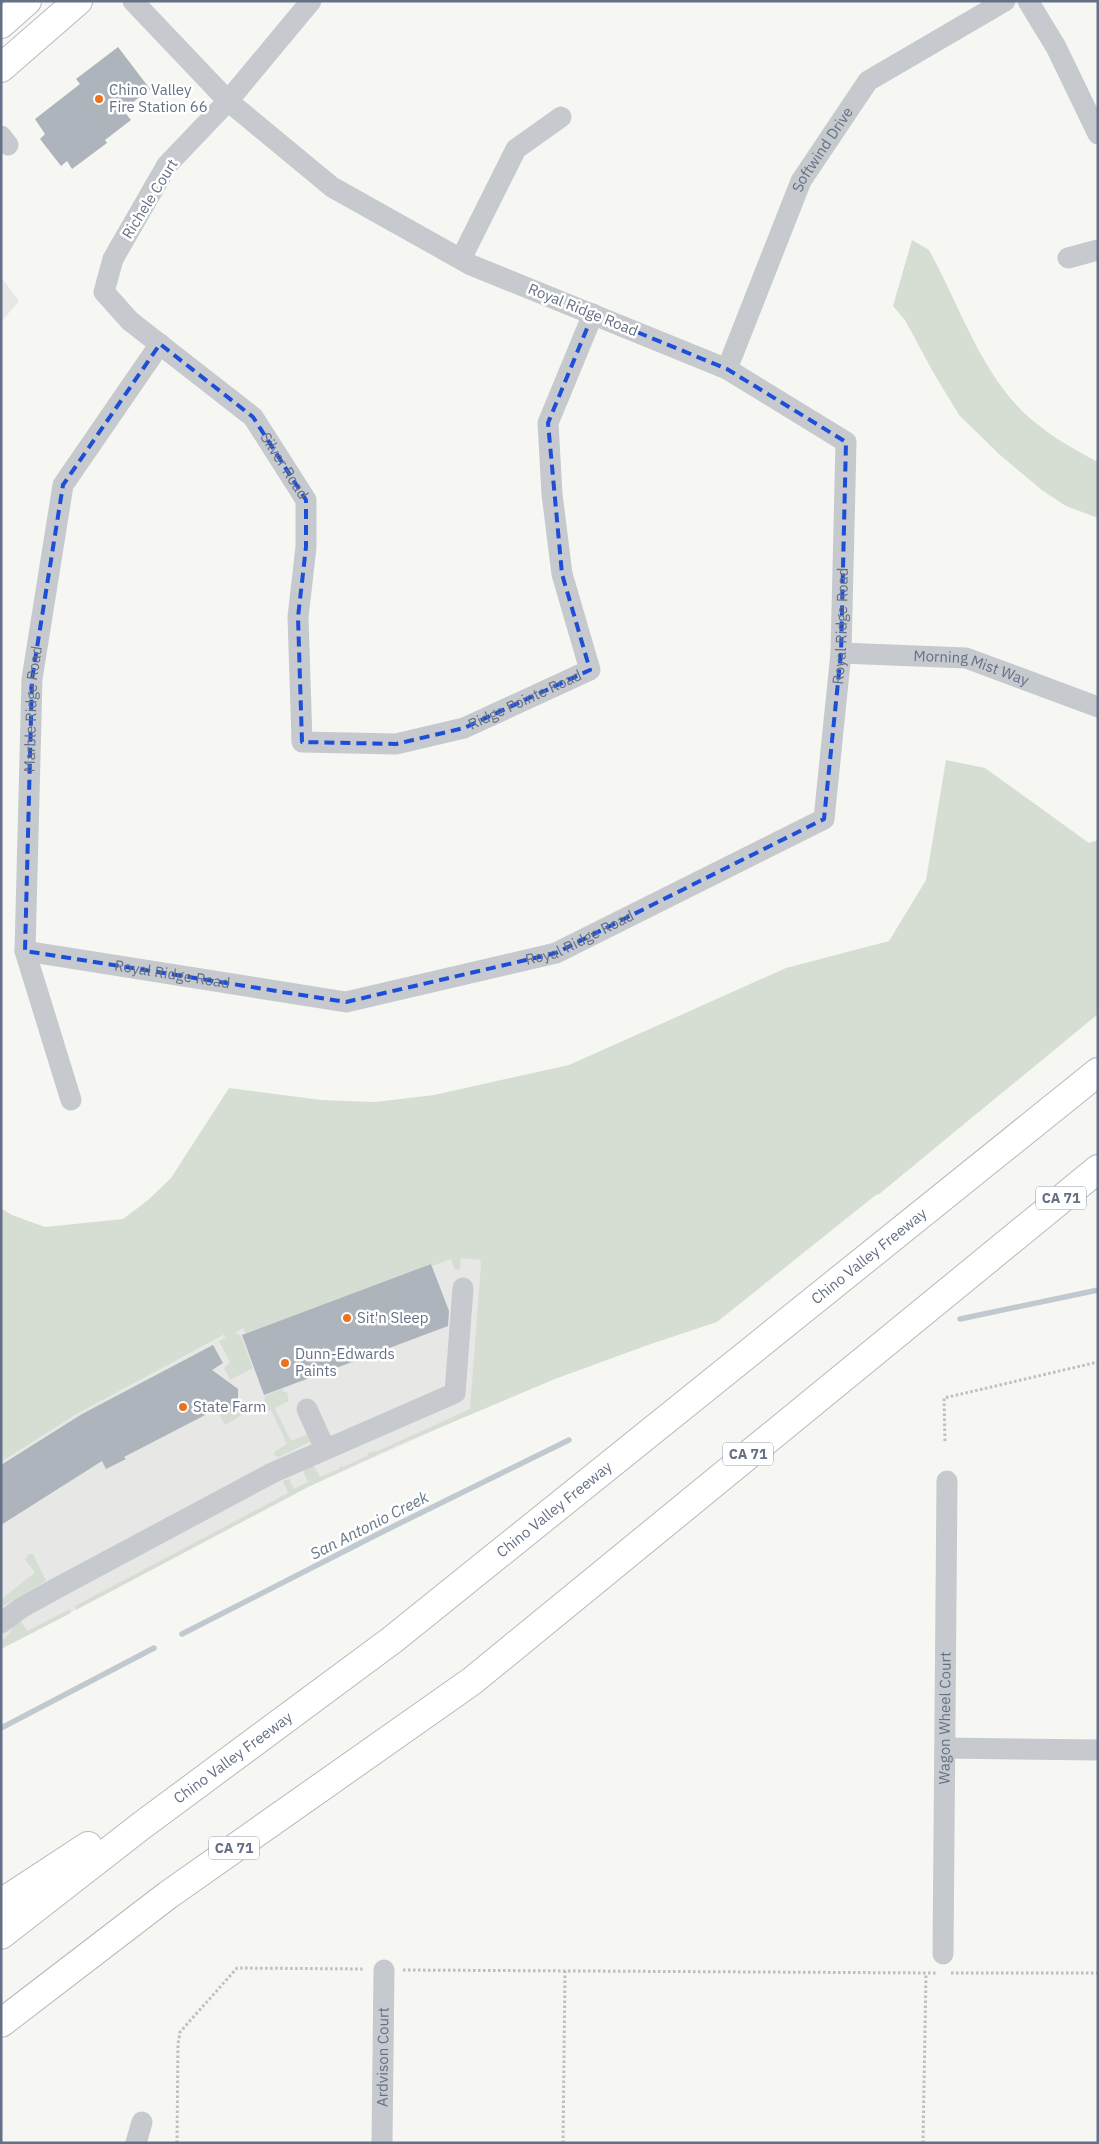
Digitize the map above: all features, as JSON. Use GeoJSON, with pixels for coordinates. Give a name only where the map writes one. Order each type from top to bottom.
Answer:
{"type":"FeatureCollection","features":[{"type":"Feature","properties":{"kind":"main road"},"geometry":{"type":"LineString","coordinates":[[1,24],[27,1]]}},
{"type":"Feature","properties":{"kind":"main road"},"geometry":{"type":"LineString","coordinates":[[1,68],[78,1]]}},
{"type":"Feature","properties":{"kind":"main road","name":"Chino Valley Freeway"},"geometry":{"type":"LineString","coordinates":[[1,1935],[141,1826],[392,1640],[1098,1072]]}},
{"type":"Feature","properties":{"kind":"main road","name":"CA 71"},"geometry":{"type":"LineString","coordinates":[[1,2024],[168,1895],[472,1681],[1098,1169]]}},
{"type":"Feature","properties":{"kind":"main road"},"geometry":{"type":"LineString","coordinates":[[1,1903],[101,1837],[141,1826]]}},
{"type":"Feature","properties":{"kind":"main road"},"geometry":{"type":"LineString","coordinates":[[1,2043],[25,2007]]}},
{"type":"Feature","properties":{"kind":"street","name":"Royal Ridge Road"},"geometry":{"type":"LineString","coordinates":[[25,951],[346,1002],[556,954],[824,818],[841,653],[846,442],[727,369],[461,259],[332,187],[228,101],[133,1]]}},
{"type":"Feature","properties":{"kind":"street","name":"Richele Court"},"geometry":{"type":"LineString","coordinates":[[104,292],[113,259],[168,165],[228,101],[311,1]]}},
{"type":"Feature","properties":{"kind":"street","name":"Softwind Drive"},"geometry":{"type":"LineString","coordinates":[[727,369],[801,181],[868,81],[1004,1]]}},
{"type":"Feature","properties":{"kind":"street"},"geometry":{"type":"LineString","coordinates":[[1028,1],[1056,47],[1098,134]]}},
{"type":"Feature","properties":{"kind":"street"},"geometry":{"type":"LineString","coordinates":[[461,259],[516,150],[561,117]]}},
{"type":"Feature","properties":{"kind":"street"},"geometry":{"type":"LineString","coordinates":[[1068,258],[1098,250]]}},
{"type":"Feature","properties":{"kind":"street","name":"Silver Road"},"geometry":{"type":"LineString","coordinates":[[104,292],[130,321],[254,417],[306,500],[306,547],[298,617],[302,742]]}},
{"type":"Feature","properties":{"kind":"street","name":"Ridge Pointe Road"},"geometry":{"type":"LineString","coordinates":[[302,742],[396,744],[464,728],[590,670],[562,574],[552,494],[548,423],[593,314]]}},
{"type":"Feature","properties":{"kind":"street","name":"Marble Ridge Road"},"geometry":{"type":"LineString","coordinates":[[71,1100],[25,951],[32,679],[64,485],[160,344]]}},
{"type":"Feature","properties":{"kind":"street","name":"Morning Mist Way"},"geometry":{"type":"LineString","coordinates":[[841,653],[966,658],[1098,707]]}},
{"type":"Feature","properties":{"kind":"street"},"geometry":{"type":"LineString","coordinates":[[1,1624],[21,1608],[118,1554],[272,1473],[455,1393],[463,1288]]}},
{"type":"Feature","properties":{"kind":"street"},"geometry":{"type":"LineString","coordinates":[[307,1409],[325,1449]]}},
{"type":"Feature","properties":{"kind":"street","name":"Wagon Wheel Court"},"geometry":{"type":"LineString","coordinates":[[943,1954],[948,1481]]}},
{"type":"Feature","properties":{"kind":"street"},"geometry":{"type":"LineString","coordinates":[[945,1748],[1098,1750]]}},
{"type":"Feature","properties":{"kind":"street","name":"Ardvison Court"},"geometry":{"type":"LineString","coordinates":[[382,2143],[384,1970]]}},
{"type":"Feature","properties":{"kind":"street"},"geometry":{"type":"LineString","coordinates":[[136,2143],[142,2122]]}},
{"type":"Feature","properties":{"kind":"path"},"geometry":{"type":"LineString","coordinates":[[945,1441],[944,1398],[1098,1362]]}},
{"type":"Feature","properties":{"kind":"path"},"geometry":{"type":"LineString","coordinates":[[177,2143],[178,2044],[180,2032],[237,1968],[1098,1973]]}},
{"type":"Feature","properties":{"kind":"path"},"geometry":{"type":"LineString","coordinates":[[563,2143],[565,1971]]}},
{"type":"Feature","properties":{"kind":"path"},"geometry":{"type":"LineString","coordinates":[[923,2143],[926,1972]]}},
{"type":"Feature","properties":{"kind":"highlighted area"},"geometry":{"type":"Polygon","coordinates":[[[593,314],[727,369],[846,442],[841,653],[824,819],[556,953],[346,1002],[25,951],[32,679],[63,485],[160,344],[253,417],[306,500],[306,547],[298,617],[302,742],[396,744],[464,728],[590,670],[562,574],[548,423],[593,314]]]}},
{"type":"Feature","properties":{"kind":"shaded area"},"geometry":{"type":"Polygon","coordinates":[[[912,240],[929,250],[981,355],[993,374],[1022,411],[1049,433],[1098,462],[1098,518],[1066,506],[1043,491],[1000,455],[959,415],[905,320],[893,306],[912,240]]]}},
{"type":"Feature","properties":{"kind":"shaded area"},"geometry":{"type":"Polygon","coordinates":[[[1,277],[19,301],[1,322],[1,277]]]}},
{"type":"Feature","properties":{"kind":"shaded area"},"geometry":{"type":"Polygon","coordinates":[[[946,760],[985,768],[1089,843],[1098,840],[1098,1014],[878,1195],[717,1322],[555,1379],[396,1446],[308,1487],[76,1610],[75,1606],[288,1493],[283,1481],[289,1479],[294,1489],[308,1482],[303,1470],[314,1466],[320,1477],[339,1469],[340,1466],[343,1467],[367,1456],[368,1453],[378,1451],[470,1409],[481,1264],[480,1260],[461,1258],[460,1269],[455,1270],[451,1259],[432,1266],[431,1264],[246,1334],[243,1328],[236,1332],[237,1335],[240,1334],[253,1368],[230,1380],[224,1368],[230,1362],[219,1341],[226,1338],[224,1335],[77,1414],[1,1462],[1,1208],[12,1215],[45,1227],[123,1219],[148,1200],[171,1178],[229,1088],[321,1100],[375,1102],[434,1095],[569,1065],[786,968],[889,941],[926,880],[946,760]]]}},
{"type":"Feature","properties":{"kind":"shaded area"},"geometry":{"type":"Polygon","coordinates":[[[493,1240],[482,1409],[308,1487],[1,1649],[1,1462],[77,1414],[238,1328],[493,1240]]]}},
{"type":"Feature","properties":{"kind":"shaded area"},"geometry":{"type":"Polygon","coordinates":[[[282,1389],[284,1392],[287,1392],[289,1401],[275,1408],[291,1441],[308,1434],[311,1441],[279,1457],[275,1456],[274,1452],[287,1444],[271,1410],[264,1413],[265,1396],[282,1389]]]}},
{"type":"Feature","properties":{"kind":"shaded area"},"geometry":{"type":"Polygon","coordinates":[[[242,1400],[245,1404],[240,1416],[225,1425],[219,1414],[228,1413],[242,1400]]]}},
{"type":"Feature","properties":{"kind":"shaded area"},"geometry":{"type":"Polygon","coordinates":[[[29,1554],[33,1554],[46,1581],[1,1607],[1,1600],[35,1572],[25,1560],[29,1554]]]}},
{"type":"Feature","properties":{"kind":"shaded area"},"geometry":{"type":"Polygon","coordinates":[[[70,1609],[71,1613],[1,1649],[1,1641],[10,1633],[15,1623],[21,1621],[27,1631],[70,1609]]]}},
{"type":"Feature","properties":{"kind":"building","name":"Chino Valley Fire Station 66"},"geometry":{"type":"Polygon","coordinates":[[[118,47],[150,89],[123,110],[131,120],[105,140],[107,143],[72,169],[67,161],[61,166],[40,139],[45,134],[35,119],[80,84],[76,79],[118,47]]]}},
{"type":"Feature","properties":{"kind":"building"},"geometry":{"type":"Polygon","coordinates":[[[431,1264],[449,1311],[448,1326],[264,1395],[242,1335],[431,1264]]]}},
{"type":"Feature","properties":{"kind":"building"},"geometry":{"type":"Polygon","coordinates":[[[213,1345],[223,1363],[212,1370],[238,1389],[236,1407],[228,1413],[211,1412],[124,1457],[126,1459],[106,1469],[102,1461],[1,1525],[1,1465],[82,1414],[213,1345]]]}},
{"type":"Feature","properties":{"kind":"waterway","name":"San Antonio Creek"},"geometry":{"type":"LineString","coordinates":[[960,1319],[1098,1290]]}},
{"type":"Feature","properties":{"kind":"waterway","name":"San Antonio Creek"},"geometry":{"type":"LineString","coordinates":[[182,1634],[384,1531],[569,1440]]}},
{"type":"Feature","properties":{"kind":"waterway","name":"San Antonio Creek"},"geometry":{"type":"LineString","coordinates":[[1,1728],[154,1648]]}},
{"type":"Feature","properties":{"kind":"place","name":"Chino Valley Fire Station 66"},"geometry":{"type":"Point","coordinates":[99,99]}},
{"type":"Feature","properties":{"kind":"place","name":"Sit'n Sleep"},"geometry":{"type":"Point","coordinates":[347,1318]}},
{"type":"Feature","properties":{"kind":"place","name":"Dunn-Edwards Paints"},"geometry":{"type":"Point","coordinates":[285,1363]}},
{"type":"Feature","properties":{"kind":"place","name":"State Farm"},"geometry":{"type":"Point","coordinates":[183,1407]}}]}
